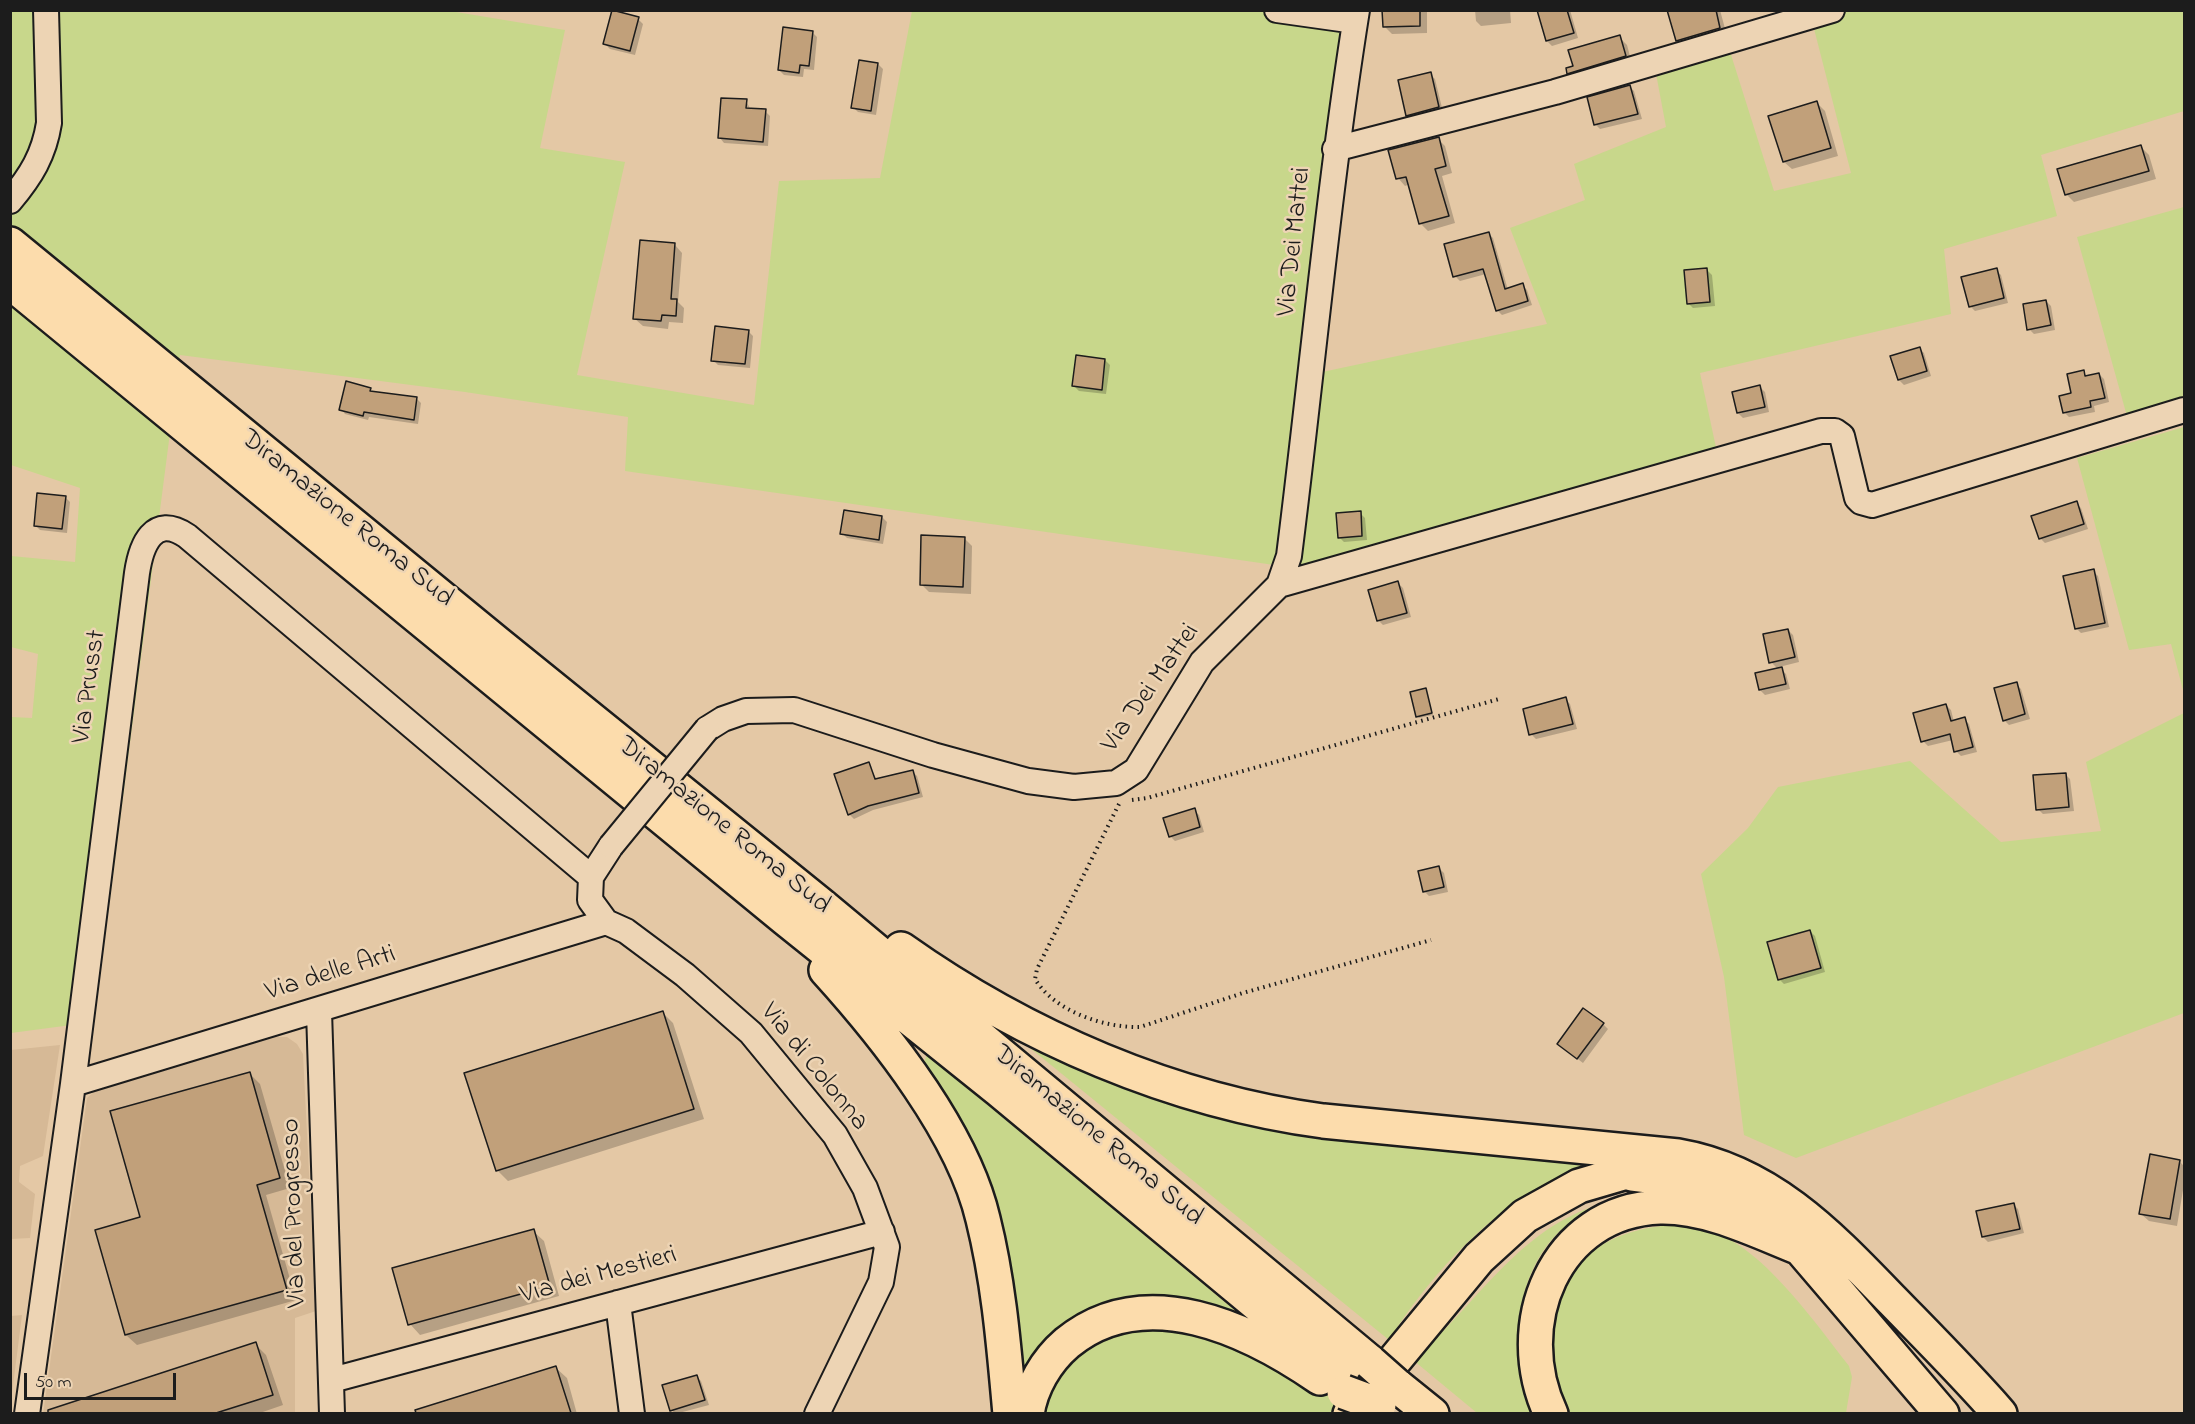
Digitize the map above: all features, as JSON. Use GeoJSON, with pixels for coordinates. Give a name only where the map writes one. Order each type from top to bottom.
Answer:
{"type":"FeatureCollection","features":[{"type":"Feature","properties":{"kind":"highway","name":"Diramazione Roma Sud"},"geometry":{"type":"LineString","coordinates":[[10,244],[821,905],[1369,1393]]}},
{"type":"Feature","properties":{"kind":"highway","name":"Diramazione Roma Sud"},"geometry":{"type":"LineString","coordinates":[[10,282],[786,919],[1008,1097],[1369,1393],[1432,1413]]}},
{"type":"Feature","properties":{"kind":"highway"},"geometry":{"type":"LineString","coordinates":[[821,905],[860,922],[977,998],[1045,1032],[1139,1075],[1215,1100],[1269,1113],[1323,1121],[1678,1156],[1707,1163],[1746,1178],[1798,1208],[1831,1237],[2000,1413]]}},
{"type":"Feature","properties":{"kind":"highway"},"geometry":{"type":"LineString","coordinates":[[786,919],[814,958],[894,1052],[942,1125],[965,1169],[983,1217],[998,1293],[1010,1413]]}},
{"type":"Feature","properties":{"kind":"highway"},"geometry":{"type":"LineString","coordinates":[[1027,1413],[1036,1382],[1063,1347],[1076,1336],[1103,1321],[1142,1313],[1171,1313],[1228,1327],[1369,1393],[1479,1258],[1512,1227],[1538,1208],[1579,1186],[1630,1174],[1678,1156]]}},
{"type":"Feature","properties":{"kind":"highway"},"geometry":{"type":"LineString","coordinates":[[1630,1174],[1663,1177],[1698,1185],[1732,1198],[1764,1216],[1800,1248],[1942,1413]]}},
{"type":"Feature","properties":{"kind":"highway"},"geometry":{"type":"LineString","coordinates":[[1551,1413],[1541,1391],[1537,1368],[1536,1344],[1540,1308],[1557,1263],[1570,1245],[1589,1230],[1609,1218],[1634,1210],[1679,1208],[1748,1227],[1800,1248]]}},
{"type":"Feature","properties":{"kind":"street"},"geometry":{"type":"LineString","coordinates":[[10,201],[29,179],[42,154],[49,123],[46,10]]}},
{"type":"Feature","properties":{"kind":"street"},"geometry":{"type":"LineString","coordinates":[[1277,10],[1356,16]]}},
{"type":"Feature","properties":{"kind":"street"},"geometry":{"type":"LineString","coordinates":[[1335,149],[1556,92],[1832,10]]}},
{"type":"Feature","properties":{"kind":"street","name":"Via Dei Mattei"},"geometry":{"type":"LineString","coordinates":[[591,877],[611,846],[706,729],[723,718],[746,711],[794,711],[933,755],[1028,781],[1074,787],[1116,783],[1136,770],[1202,662],[1279,585],[1290,545],[1315,347],[1335,149],[1356,16]]}},
{"type":"Feature","properties":{"kind":"street"},"geometry":{"type":"LineString","coordinates":[[1279,585],[1821,431],[1835,431],[1842,436],[1857,498],[1861,502],[1872,505],[2184,410]]}},
{"type":"Feature","properties":{"kind":"street","name":"Via Prusst"},"geometry":{"type":"LineString","coordinates":[[27,1413],[73,1084],[137,573],[141,547],[146,539],[156,532],[170,529],[187,536],[591,877]]}},
{"type":"Feature","properties":{"kind":"street","name":"Via di Colonna"},"geometry":{"type":"LineString","coordinates":[[591,877],[590,900],[606,922],[626,931],[685,975],[751,1033],[835,1136],[865,1188],[887,1247],[881,1281],[817,1413]]}},
{"type":"Feature","properties":{"kind":"street","name":"Via delle Arti"},"geometry":{"type":"LineString","coordinates":[[73,1084],[606,922]]}},
{"type":"Feature","properties":{"kind":"street","name":"Via del Progresso"},"geometry":{"type":"LineString","coordinates":[[319,1011],[333,1413]]}},
{"type":"Feature","properties":{"kind":"street","name":"Via dei Mestieri"},"geometry":{"type":"LineString","coordinates":[[332,1380],[882,1232]]}},
{"type":"Feature","properties":{"kind":"street"},"geometry":{"type":"LineString","coordinates":[[618,1303],[632,1413]]}},
{"type":"Feature","properties":{"kind":"path"},"geometry":{"type":"LineString","coordinates":[[1431,940],[1243,993],[1140,1027],[1124,1027],[1098,1021],[1059,1003],[1041,988],[1035,979],[1037,969],[1120,801],[1147,798],[1499,699]]}},
{"type":"Feature","properties":{"kind":"shaded area"},"geometry":{"type":"Polygon","coordinates":[[[276,1037],[287,1037],[297,1044],[303,1054],[316,1311],[295,1318],[295,1413],[43,1414],[87,1098],[97,1089],[276,1037]]]}},
{"type":"Feature","properties":{"kind":"shaded area"},"geometry":{"type":"Polygon","coordinates":[[[60,1045],[43,1156],[20,1166],[19,1182],[35,1194],[30,1238],[11,1239],[11,1050],[60,1045]]]}},
{"type":"Feature","properties":{"kind":"shaded area"},"geometry":{"type":"Polygon","coordinates":[[[22,1315],[11,1401],[11,1316],[22,1315]]]}},
{"type":"Feature","properties":{"kind":"green space"},"geometry":{"type":"Polygon","coordinates":[[[444,10],[565,30],[540,148],[625,162],[577,375],[754,405],[779,181],[880,178],[912,11],[1357,11],[1313,374],[1547,324],[1510,228],[1585,200],[1574,164],[1666,127],[1654,63],[1727,42],[1774,191],[1851,173],[1811,17],[1832,10],[2184,11],[2184,111],[2041,155],[2057,216],[1944,249],[1951,314],[1700,373],[1720,466],[1296,579],[1288,567],[625,471],[628,417],[465,392],[180,355],[94,1022],[11,1033],[11,717],[32,718],[38,654],[11,647],[11,556],[75,562],[80,488],[11,465],[11,11],[444,10]]]}},
{"type":"Feature","properties":{"kind":"green space"},"geometry":{"type":"Polygon","coordinates":[[[2184,207],[2184,411],[2130,427],[2077,237],[2184,207]]]}},
{"type":"Feature","properties":{"kind":"green space"},"geometry":{"type":"Polygon","coordinates":[[[2184,427],[2184,694],[2171,644],[2129,650],[2077,458],[2184,427]]]}},
{"type":"Feature","properties":{"kind":"green space"},"geometry":{"type":"Polygon","coordinates":[[[2184,713],[2184,1013],[1796,1158],[1744,1135],[1724,977],[1701,874],[1748,828],[1778,787],[1910,761],[2001,842],[2101,831],[2086,762],[2184,713]]]}},
{"type":"Feature","properties":{"kind":"green space"},"geometry":{"type":"Polygon","coordinates":[[[1003,1026],[1106,1070],[1608,1159],[1540,1187],[1496,1217],[1475,1235],[1437,1275],[1389,1340],[1003,1026]]]}},
{"type":"Feature","properties":{"kind":"green space"},"geometry":{"type":"Polygon","coordinates":[[[927,1055],[1244,1318],[1172,1300],[1030,1370],[1021,1368],[1011,1284],[995,1208],[968,1135],[949,1099],[924,1062],[927,1055]]]}},
{"type":"Feature","properties":{"kind":"green space"},"geometry":{"type":"Polygon","coordinates":[[[1601,1204],[1566,1226],[1553,1238],[1541,1254],[1525,1290],[1518,1329],[1519,1348],[1522,1366],[1540,1413],[1477,1413],[1413,1360],[1521,1250],[1545,1231],[1571,1216],[1601,1204]]]}},
{"type":"Feature","properties":{"kind":"green space"},"geometry":{"type":"Polygon","coordinates":[[[1676,1225],[1707,1230],[1725,1237],[1742,1247],[1776,1277],[1849,1366],[1852,1377],[1846,1413],[1569,1414],[1561,1395],[1553,1361],[1552,1331],[1556,1305],[1565,1282],[1580,1263],[1598,1247],[1621,1236],[1647,1228],[1676,1225]]]}},
{"type":"Feature","properties":{"kind":"green space"},"geometry":{"type":"Polygon","coordinates":[[[1192,1322],[1331,1393],[1340,1403],[1329,1414],[1038,1414],[1060,1367],[1106,1329],[1192,1322]]]}},
{"type":"Feature","properties":{"kind":"building"},"geometry":{"type":"Polygon","coordinates":[[[612,10],[639,17],[630,51],[603,44],[612,10]]]}},
{"type":"Feature","properties":{"kind":"building"},"geometry":{"type":"Polygon","coordinates":[[[1382,10],[1420,10],[1420,26],[1383,27],[1382,10]]]}},
{"type":"Feature","properties":{"kind":"building"},"geometry":{"type":"Polygon","coordinates":[[[1537,10],[1567,10],[1574,33],[1546,41],[1537,10]]]}},
{"type":"Feature","properties":{"kind":"building"},"geometry":{"type":"Polygon","coordinates":[[[1667,10],[1716,10],[1720,28],[1676,41],[1667,10]]]}},
{"type":"Feature","properties":{"kind":"building"},"geometry":{"type":"Polygon","coordinates":[[[783,27],[813,31],[809,66],[800,65],[799,73],[778,70],[783,27]]]}},
{"type":"Feature","properties":{"kind":"building"},"geometry":{"type":"Polygon","coordinates":[[[1620,35],[1626,56],[1567,74],[1566,68],[1573,66],[1568,50],[1620,35]]]}},
{"type":"Feature","properties":{"kind":"building"},"geometry":{"type":"Polygon","coordinates":[[[859,60],[878,63],[871,111],[851,108],[859,60]]]}},
{"type":"Feature","properties":{"kind":"building"},"geometry":{"type":"Polygon","coordinates":[[[1431,72],[1439,107],[1406,116],[1398,80],[1431,72]]]}},
{"type":"Feature","properties":{"kind":"building"},"geometry":{"type":"Polygon","coordinates":[[[1630,85],[1638,114],[1594,125],[1587,97],[1630,85]]]}},
{"type":"Feature","properties":{"kind":"building"},"geometry":{"type":"Polygon","coordinates":[[[721,98],[747,99],[746,108],[766,109],[763,142],[718,138],[721,98]]]}},
{"type":"Feature","properties":{"kind":"building"},"geometry":{"type":"Polygon","coordinates":[[[1817,101],[1831,148],[1783,162],[1768,116],[1817,101]]]}},
{"type":"Feature","properties":{"kind":"building"},"geometry":{"type":"Polygon","coordinates":[[[1439,137],[1446,166],[1435,169],[1449,216],[1419,224],[1406,177],[1396,179],[1388,150],[1439,137]]]}},
{"type":"Feature","properties":{"kind":"building"},"geometry":{"type":"Polygon","coordinates":[[[2141,145],[2149,171],[2065,195],[2057,169],[2141,145]]]}},
{"type":"Feature","properties":{"kind":"building"},"geometry":{"type":"Polygon","coordinates":[[[1489,232],[1505,289],[1523,283],[1528,301],[1496,311],[1483,269],[1453,277],[1444,244],[1489,232]]]}},
{"type":"Feature","properties":{"kind":"building"},"geometry":{"type":"Polygon","coordinates":[[[640,240],[675,243],[671,299],[677,299],[676,316],[662,315],[661,321],[633,319],[640,240]]]}},
{"type":"Feature","properties":{"kind":"building"},"geometry":{"type":"Polygon","coordinates":[[[1707,268],[1710,302],[1687,304],[1684,270],[1707,268]]]}},
{"type":"Feature","properties":{"kind":"building"},"geometry":{"type":"Polygon","coordinates":[[[1997,268],[2004,298],[1969,307],[1961,277],[1997,268]]]}},
{"type":"Feature","properties":{"kind":"building"},"geometry":{"type":"Polygon","coordinates":[[[2046,300],[2051,325],[2027,330],[2023,304],[2046,300]]]}},
{"type":"Feature","properties":{"kind":"building"},"geometry":{"type":"Polygon","coordinates":[[[715,326],[749,330],[745,364],[711,361],[715,326]]]}},
{"type":"Feature","properties":{"kind":"building"},"geometry":{"type":"Polygon","coordinates":[[[1920,347],[1927,371],[1898,380],[1890,356],[1920,347]]]}},
{"type":"Feature","properties":{"kind":"building"},"geometry":{"type":"Polygon","coordinates":[[[1076,355],[1105,359],[1102,390],[1072,386],[1076,355]]]}},
{"type":"Feature","properties":{"kind":"building"},"geometry":{"type":"Polygon","coordinates":[[[2084,370],[2085,376],[2099,373],[2105,398],[2090,401],[2091,407],[2063,413],[2059,396],[2071,393],[2067,374],[2084,370]]]}},
{"type":"Feature","properties":{"kind":"building"},"geometry":{"type":"Polygon","coordinates":[[[346,381],[371,388],[370,391],[417,397],[414,420],[364,412],[363,416],[339,410],[346,381]]]}},
{"type":"Feature","properties":{"kind":"building"},"geometry":{"type":"Polygon","coordinates":[[[1760,385],[1765,407],[1737,413],[1732,392],[1760,385]]]}},
{"type":"Feature","properties":{"kind":"building"},"geometry":{"type":"Polygon","coordinates":[[[37,493],[66,496],[62,529],[34,526],[37,493]]]}},
{"type":"Feature","properties":{"kind":"building"},"geometry":{"type":"Polygon","coordinates":[[[2077,501],[2084,524],[2039,539],[2031,516],[2077,501]]]}},
{"type":"Feature","properties":{"kind":"building"},"geometry":{"type":"Polygon","coordinates":[[[844,510],[882,516],[879,540],[840,534],[844,510]]]}},
{"type":"Feature","properties":{"kind":"building"},"geometry":{"type":"Polygon","coordinates":[[[1361,511],[1362,536],[1338,538],[1336,513],[1361,511]]]}},
{"type":"Feature","properties":{"kind":"building"},"geometry":{"type":"Polygon","coordinates":[[[921,535],[965,537],[963,587],[920,585],[921,535]]]}},
{"type":"Feature","properties":{"kind":"building"},"geometry":{"type":"Polygon","coordinates":[[[2094,569],[2105,623],[2075,629],[2063,576],[2094,569]]]}},
{"type":"Feature","properties":{"kind":"building"},"geometry":{"type":"Polygon","coordinates":[[[1398,581],[1407,613],[1377,621],[1368,590],[1398,581]]]}},
{"type":"Feature","properties":{"kind":"building"},"geometry":{"type":"Polygon","coordinates":[[[1788,629],[1795,657],[1769,663],[1763,634],[1788,629]]]}},
{"type":"Feature","properties":{"kind":"building"},"geometry":{"type":"Polygon","coordinates":[[[1782,667],[1786,684],[1759,690],[1755,673],[1782,667]]]}},
{"type":"Feature","properties":{"kind":"building"},"geometry":{"type":"Polygon","coordinates":[[[2017,682],[2025,714],[2003,721],[1994,688],[2017,682]]]}},
{"type":"Feature","properties":{"kind":"building"},"geometry":{"type":"Polygon","coordinates":[[[1426,688],[1432,713],[1416,717],[1410,692],[1426,688]]]}},
{"type":"Feature","properties":{"kind":"building"},"geometry":{"type":"Polygon","coordinates":[[[1566,697],[1573,724],[1529,735],[1523,709],[1566,697]]]}},
{"type":"Feature","properties":{"kind":"building"},"geometry":{"type":"Polygon","coordinates":[[[1946,704],[1951,721],[1965,717],[1973,747],[1954,752],[1950,734],[1921,742],[1913,713],[1946,704]]]}},
{"type":"Feature","properties":{"kind":"building"},"geometry":{"type":"Polygon","coordinates":[[[869,762],[875,779],[913,770],[919,793],[868,806],[848,815],[834,774],[869,762]]]}},
{"type":"Feature","properties":{"kind":"building"},"geometry":{"type":"Polygon","coordinates":[[[2066,773],[2069,807],[2036,810],[2033,775],[2066,773]]]}},
{"type":"Feature","properties":{"kind":"building"},"geometry":{"type":"Polygon","coordinates":[[[1195,808],[1200,827],[1169,837],[1163,818],[1195,808]]]}},
{"type":"Feature","properties":{"kind":"building"},"geometry":{"type":"Polygon","coordinates":[[[1439,866],[1444,887],[1423,892],[1418,871],[1439,866]]]}},
{"type":"Feature","properties":{"kind":"building"},"geometry":{"type":"Polygon","coordinates":[[[1810,930],[1821,968],[1778,980],[1767,942],[1810,930]]]}},
{"type":"Feature","properties":{"kind":"building"},"geometry":{"type":"Polygon","coordinates":[[[1583,1008],[1604,1023],[1577,1059],[1557,1044],[1583,1008]]]}},
{"type":"Feature","properties":{"kind":"building"},"geometry":{"type":"Polygon","coordinates":[[[663,1011],[694,1109],[496,1171],[464,1073],[663,1011]]]}},
{"type":"Feature","properties":{"kind":"building"},"geometry":{"type":"Polygon","coordinates":[[[250,1072],[280,1178],[257,1185],[287,1290],[125,1335],[95,1230],[140,1217],[110,1111],[250,1072]]]}},
{"type":"Feature","properties":{"kind":"building"},"geometry":{"type":"Polygon","coordinates":[[[2150,1154],[2180,1160],[2170,1219],[2139,1214],[2150,1154]]]}},
{"type":"Feature","properties":{"kind":"building"},"geometry":{"type":"Polygon","coordinates":[[[2014,1203],[2020,1229],[1982,1237],[1976,1211],[2014,1203]]]}},
{"type":"Feature","properties":{"kind":"building"},"geometry":{"type":"Polygon","coordinates":[[[534,1229],[550,1286],[408,1325],[392,1268],[534,1229]]]}},
{"type":"Feature","properties":{"kind":"building"},"geometry":{"type":"Polygon","coordinates":[[[256,1342],[273,1395],[216,1413],[48,1413],[48,1410],[256,1342]]]}},
{"type":"Feature","properties":{"kind":"building"},"geometry":{"type":"Polygon","coordinates":[[[556,1366],[571,1413],[416,1413],[415,1410],[556,1366]]]}},
{"type":"Feature","properties":{"kind":"building"},"geometry":{"type":"Polygon","coordinates":[[[697,1375],[705,1400],[670,1411],[662,1385],[697,1375]]]}}]}
